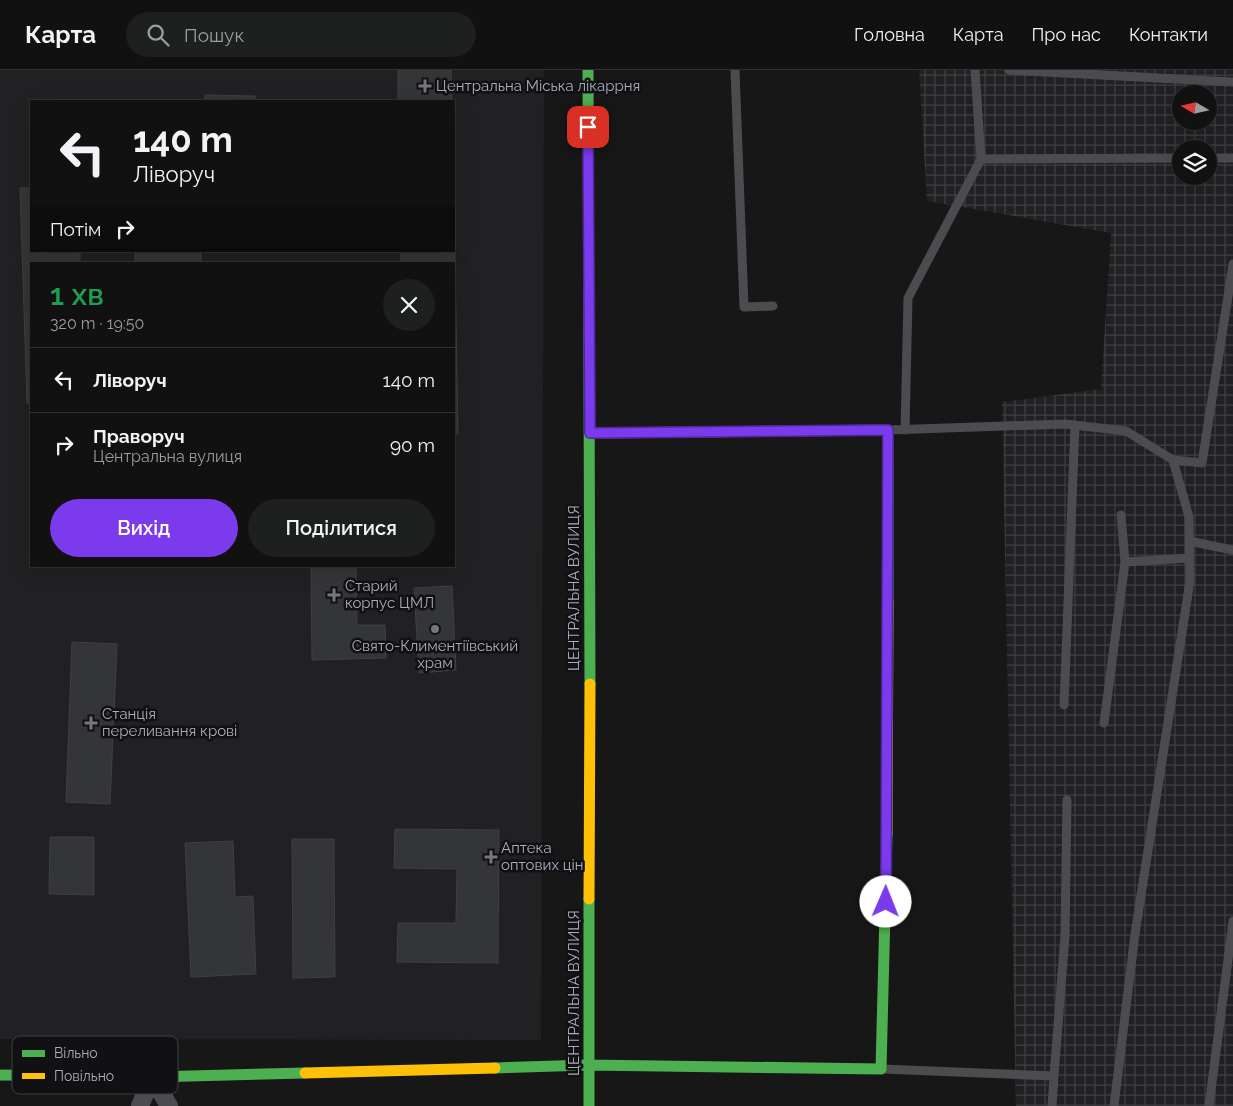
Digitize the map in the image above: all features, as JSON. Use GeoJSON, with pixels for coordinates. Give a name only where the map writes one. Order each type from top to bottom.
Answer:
{"type":"FeatureCollection","features":[{"type":"Feature","properties":{"kind":"street","name":"ЦЕНТРАЛЬНА ВУЛИЦЯ"},"geometry":{"type":"LineString","coordinates":[[588,70],[590,433],[589,1106]]}},
{"type":"Feature","properties":{"kind":"street"},"geometry":{"type":"LineString","coordinates":[[178,1075],[588,1065],[881,1069],[887,884],[888,430],[590,433]]}},
{"type":"Feature","properties":{"kind":"street"},"geometry":{"type":"LineString","coordinates":[[140,1106],[145,1094]]}},
{"type":"Feature","properties":{"kind":"street"},"geometry":{"type":"LineString","coordinates":[[162,1094],[169,1106]]}},
{"type":"Feature","properties":{"kind":"lane"},"geometry":{"type":"LineString","coordinates":[[735,70],[744,307],[773,306]]}},
{"type":"Feature","properties":{"kind":"lane"},"geometry":{"type":"LineString","coordinates":[[905,430],[908,298],[981,159],[975,70]]}},
{"type":"Feature","properties":{"kind":"lane"},"geometry":{"type":"LineString","coordinates":[[1009,70],[1233,82]]}},
{"type":"Feature","properties":{"kind":"lane"},"geometry":{"type":"LineString","coordinates":[[981,159],[1172,158]]}},
{"type":"Feature","properties":{"kind":"lane"},"geometry":{"type":"LineString","coordinates":[[1217,158],[1233,158]]}},
{"type":"Feature","properties":{"kind":"lane"},"geometry":{"type":"LineString","coordinates":[[888,430],[1066,424],[1126,431],[1173,460],[1202,463],[1233,264]]}},
{"type":"Feature","properties":{"kind":"lane"},"geometry":{"type":"LineString","coordinates":[[1064,705],[1075,425]]}},
{"type":"Feature","properties":{"kind":"lane"},"geometry":{"type":"LineString","coordinates":[[1114,1106],[1135,934],[1190,581],[1189,517],[1173,460]]}},
{"type":"Feature","properties":{"kind":"lane"},"geometry":{"type":"LineString","coordinates":[[1104,723],[1126,562],[1121,515]]}},
{"type":"Feature","properties":{"kind":"lane"},"geometry":{"type":"LineString","coordinates":[[1189,541],[1233,550]]}},
{"type":"Feature","properties":{"kind":"lane"},"geometry":{"type":"LineString","coordinates":[[1126,562],[1190,558]]}},
{"type":"Feature","properties":{"kind":"lane"},"geometry":{"type":"LineString","coordinates":[[1052,1106],[1065,936],[1068,800]]}},
{"type":"Feature","properties":{"kind":"lane"},"geometry":{"type":"LineString","coordinates":[[1208,1106],[1233,921]]}},
{"type":"Feature","properties":{"kind":"lane"},"geometry":{"type":"LineString","coordinates":[[881,1069],[1054,1076]]}},
{"type":"Feature","properties":{"kind":"shaded area"},"geometry":{"type":"Polygon","coordinates":[[[0,70],[544,70],[541,1040],[178,1039],[178,1036],[12,1036],[12,1039],[0,1039],[0,70]]]}},
{"type":"Feature","properties":{"kind":"shaded area"},"geometry":{"type":"Polygon","coordinates":[[[919,70],[1233,70],[1233,1106],[1016,1106],[1002,402],[1101,389],[1111,233],[927,201],[919,70]]]}},
{"type":"Feature","properties":{"kind":"building","name":"Центральна Міська лікаррня"},"geometry":{"type":"Polygon","coordinates":[[[398,70],[451,70],[452,100],[398,100],[398,70]]]}},
{"type":"Feature","properties":{"kind":"building"},"geometry":{"type":"Polygon","coordinates":[[[205,95],[255,96],[255,100],[205,100],[205,95]]]}},
{"type":"Feature","properties":{"kind":"building"},"geometry":{"type":"Polygon","coordinates":[[[20,188],[30,188],[30,252],[80,252],[80,262],[30,262],[30,403],[27,403],[20,188]]]}},
{"type":"Feature","properties":{"kind":"building"},"geometry":{"type":"Polygon","coordinates":[[[135,252],[201,252],[201,262],[135,262],[135,252]]]}},
{"type":"Feature","properties":{"kind":"building"},"geometry":{"type":"Polygon","coordinates":[[[401,252],[455,252],[455,262],[401,262],[401,252]]]}},
{"type":"Feature","properties":{"kind":"building"},"geometry":{"type":"Polygon","coordinates":[[[455,263],[458,434],[455,434],[455,263]]]}},
{"type":"Feature","properties":{"kind":"building","name":"Старий корпус ЦМЛ"},"geometry":{"type":"Polygon","coordinates":[[[311,567],[356,567],[357,625],[385,625],[386,658],[312,660],[311,567]]]}},
{"type":"Feature","properties":{"kind":"building","name":"Свято-Климентіївський храм"},"geometry":{"type":"Polygon","coordinates":[[[452,586],[456,670],[419,673],[414,588],[452,586]]]}},
{"type":"Feature","properties":{"kind":"building","name":"Станція переливання крові"},"geometry":{"type":"Polygon","coordinates":[[[72,642],[117,644],[110,804],[66,802],[72,642]]]}},
{"type":"Feature","properties":{"kind":"building"},"geometry":{"type":"Polygon","coordinates":[[[395,829],[499,830],[498,963],[397,962],[398,923],[456,923],[457,869],[394,868],[395,829]]]}},
{"type":"Feature","properties":{"kind":"building"},"geometry":{"type":"Polygon","coordinates":[[[50,837],[94,837],[94,895],[49,894],[50,837]]]}},
{"type":"Feature","properties":{"kind":"building"},"geometry":{"type":"Polygon","coordinates":[[[292,839],[334,839],[335,977],[293,978],[292,839]]]}},
{"type":"Feature","properties":{"kind":"building"},"geometry":{"type":"Polygon","coordinates":[[[233,841],[235,897],[253,896],[256,974],[191,977],[185,843],[233,841]]]}},
{"type":"Feature","properties":{"kind":"traffic: fast"},"geometry":{"type":"LineString","coordinates":[[588,70],[590,684]]}},
{"type":"Feature","properties":{"kind":"traffic: fast"},"geometry":{"type":"LineString","coordinates":[[699,432],[888,430],[888,602]]}},
{"type":"Feature","properties":{"kind":"traffic: fast"},"geometry":{"type":"LineString","coordinates":[[495,1068],[588,1065],[881,1069],[887,834]]}},
{"type":"Feature","properties":{"kind":"traffic: fast"},"geometry":{"type":"LineString","coordinates":[[589,899],[589,1106]]}},
{"type":"Feature","properties":{"kind":"traffic: fast"},"geometry":{"type":"LineString","coordinates":[[178,1076],[305,1073]]}},
{"type":"Feature","properties":{"kind":"traffic: fast"},"geometry":{"type":"LineString","coordinates":[[0,1075],[12,1075]]}},
{"type":"Feature","properties":{"kind":"traffic: slow"},"geometry":{"type":"LineString","coordinates":[[590,433],[699,432]]}},
{"type":"Feature","properties":{"kind":"traffic: slow"},"geometry":{"type":"LineString","coordinates":[[887,834],[888,602]]}},
{"type":"Feature","properties":{"kind":"traffic: slow"},"geometry":{"type":"LineString","coordinates":[[589,899],[590,684]]}},
{"type":"Feature","properties":{"kind":"traffic: slow"},"geometry":{"type":"LineString","coordinates":[[305,1073],[495,1068]]}},
{"type":"Feature","properties":{"kind":"place","name":"Центральна Міська лікаррня"},"geometry":{"type":"Point","coordinates":[425,86]}},
{"type":"Feature","properties":{"kind":"place","name":"Старий корпус ЦМЛ"},"geometry":{"type":"Point","coordinates":[334,595]}},
{"type":"Feature","properties":{"kind":"place","name":"Свято-Климентіївський храм"},"geometry":{"type":"Point","coordinates":[435,629]}},
{"type":"Feature","properties":{"kind":"place","name":"Станція переливання крові"},"geometry":{"type":"Point","coordinates":[91,723]}},
{"type":"Feature","properties":{"kind":"place","name":"Аптека оптових цін"},"geometry":{"type":"Point","coordinates":[491,857]}},
{"type":"Feature","properties":{"kind":"route"},"geometry":{"type":"LineString","coordinates":[[588,127],[590,433],[888,430],[886,902]]}}]}
